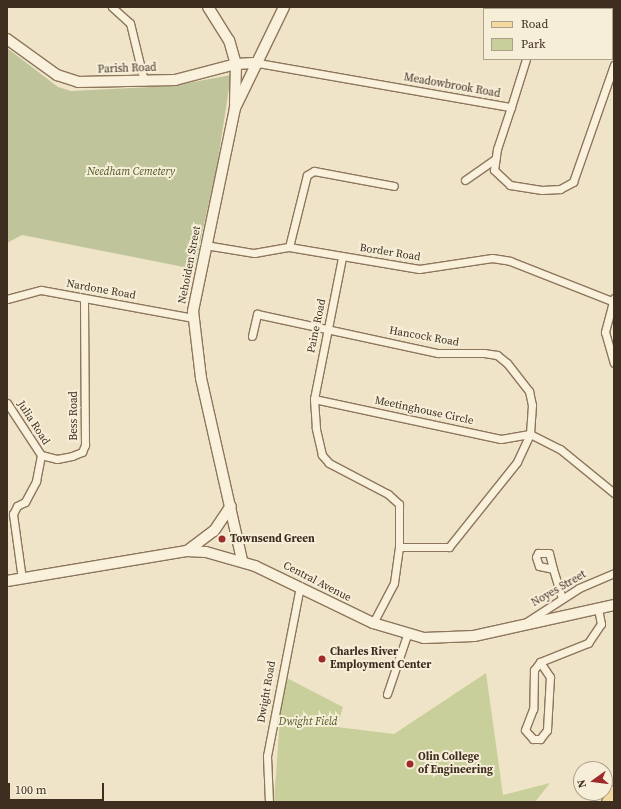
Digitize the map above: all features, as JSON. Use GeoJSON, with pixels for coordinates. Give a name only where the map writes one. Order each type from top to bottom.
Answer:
{"type":"FeatureCollection","features":[{"type":"Feature","properties":{"kind":"main road"},"geometry":{"type":"LineString","coordinates":[[607,802],[614,791]]}},
{"type":"Feature","properties":{"kind":"street"},"geometry":{"type":"LineString","coordinates":[[112,7],[130,23],[144,81]]}},
{"type":"Feature","properties":{"kind":"street"},"geometry":{"type":"LineString","coordinates":[[208,7],[229,40],[236,64],[235,108]]}},
{"type":"Feature","properties":{"kind":"street","name":"Nehoiden Street"},"geometry":{"type":"LineString","coordinates":[[242,560],[201,378],[193,318],[205,245],[235,108],[284,7]]}},
{"type":"Feature","properties":{"kind":"street","name":"Parish Road"},"geometry":{"type":"LineString","coordinates":[[7,39],[65,79],[78,82],[180,79],[236,64],[258,63]]}},
{"type":"Feature","properties":{"kind":"street"},"geometry":{"type":"LineString","coordinates":[[511,107],[526,60]]}},
{"type":"Feature","properties":{"kind":"street","name":"Meadowbrook Road"},"geometry":{"type":"LineString","coordinates":[[258,63],[511,107],[495,159]]}},
{"type":"Feature","properties":{"kind":"street"},"geometry":{"type":"LineString","coordinates":[[465,180],[495,159],[497,176],[510,185],[552,190],[573,182],[614,65]]}},
{"type":"Feature","properties":{"kind":"street"},"geometry":{"type":"LineString","coordinates":[[289,247],[308,175],[314,171],[394,186]]}},
{"type":"Feature","properties":{"kind":"street","name":"Border Road"},"geometry":{"type":"LineString","coordinates":[[205,245],[254,253],[289,247],[419,269],[478,258],[510,260],[613,300]]}},
{"type":"Feature","properties":{"kind":"street","name":"Paine Road"},"geometry":{"type":"LineString","coordinates":[[314,399],[342,257]]}},
{"type":"Feature","properties":{"kind":"street","name":"Nardone Road"},"geometry":{"type":"LineString","coordinates":[[7,299],[36,290],[193,318]]}},
{"type":"Feature","properties":{"kind":"street","name":"Bess Road"},"geometry":{"type":"LineString","coordinates":[[41,455],[52,459],[72,456],[82,452],[86,445],[84,299]]}},
{"type":"Feature","properties":{"kind":"street"},"geometry":{"type":"LineString","coordinates":[[613,300],[605,332],[614,363]]}},
{"type":"Feature","properties":{"kind":"street","name":"Hancock Road"},"geometry":{"type":"LineString","coordinates":[[252,336],[257,314],[328,331],[454,356],[497,356],[519,374],[529,391],[532,405],[530,434]]}},
{"type":"Feature","properties":{"kind":"street"},"geometry":{"type":"LineString","coordinates":[[314,399],[316,428],[322,454],[329,463],[388,494],[399,504],[399,547],[394,583],[373,623]]}},
{"type":"Feature","properties":{"kind":"street","name":"Meetinghouse Circle"},"geometry":{"type":"LineString","coordinates":[[314,399],[501,439],[530,434]]}},
{"type":"Feature","properties":{"kind":"street","name":"Julia Road"},"geometry":{"type":"LineString","coordinates":[[7,403],[41,455]]}},
{"type":"Feature","properties":{"kind":"street"},"geometry":{"type":"LineString","coordinates":[[399,547],[449,547],[512,468],[530,434],[560,449],[614,493]]}},
{"type":"Feature","properties":{"kind":"street"},"geometry":{"type":"LineString","coordinates":[[22,579],[13,514],[17,506],[25,502],[36,481],[41,455]]}},
{"type":"Feature","properties":{"kind":"street"},"geometry":{"type":"LineString","coordinates":[[187,551],[214,531],[231,506]]}},
{"type":"Feature","properties":{"kind":"street","name":"Central Avenue"},"geometry":{"type":"LineString","coordinates":[[7,582],[187,551],[242,560],[300,586],[373,623],[407,635],[452,639],[517,628],[614,605]]}},
{"type":"Feature","properties":{"kind":"street"},"geometry":{"type":"LineString","coordinates":[[553,568],[562,598]]}},
{"type":"Feature","properties":{"kind":"street","name":"Noyes Street"},"geometry":{"type":"LineString","coordinates":[[517,628],[562,598],[614,573]]}},
{"type":"Feature","properties":{"kind":"street","name":"Dwight Road"},"geometry":{"type":"LineString","coordinates":[[269,802],[267,756],[300,586]]}},
{"type":"Feature","properties":{"kind":"street"},"geometry":{"type":"LineString","coordinates":[[540,662],[550,677],[547,730],[540,739],[533,739],[525,730],[533,709],[534,670],[540,662],[588,643],[601,624],[598,608]]}},
{"type":"Feature","properties":{"kind":"street"},"geometry":{"type":"LineString","coordinates":[[387,694],[407,635]]}},
{"type":"Feature","properties":{"kind":"green space","name":"Needham Cemetery"},"geometry":{"type":"Polygon","coordinates":[[[7,48],[58,87],[71,91],[172,86],[231,75],[217,166],[194,269],[22,235],[7,243],[7,48]]]}},
{"type":"Feature","properties":{"kind":"green space","name":"Olin College of Engineering"},"geometry":{"type":"Polygon","coordinates":[[[486,673],[503,795],[550,783],[535,802],[274,802],[283,676],[343,707],[337,727],[394,734],[486,673]]]}},
{"type":"Feature","properties":{"kind":"place","name":"Townsend Green"},"geometry":{"type":"Point","coordinates":[222,539]}},
{"type":"Feature","properties":{"kind":"place","name":"Charles River Employment Center"},"geometry":{"type":"Point","coordinates":[322,659]}},
{"type":"Feature","properties":{"kind":"place","name":"Olin College of Engineering"},"geometry":{"type":"Point","coordinates":[410,764]}},
{"type":"Feature","properties":{"kind":"park label","name":"Dwight Field"},"geometry":{"type":"Point","coordinates":[308,722]}}]}
